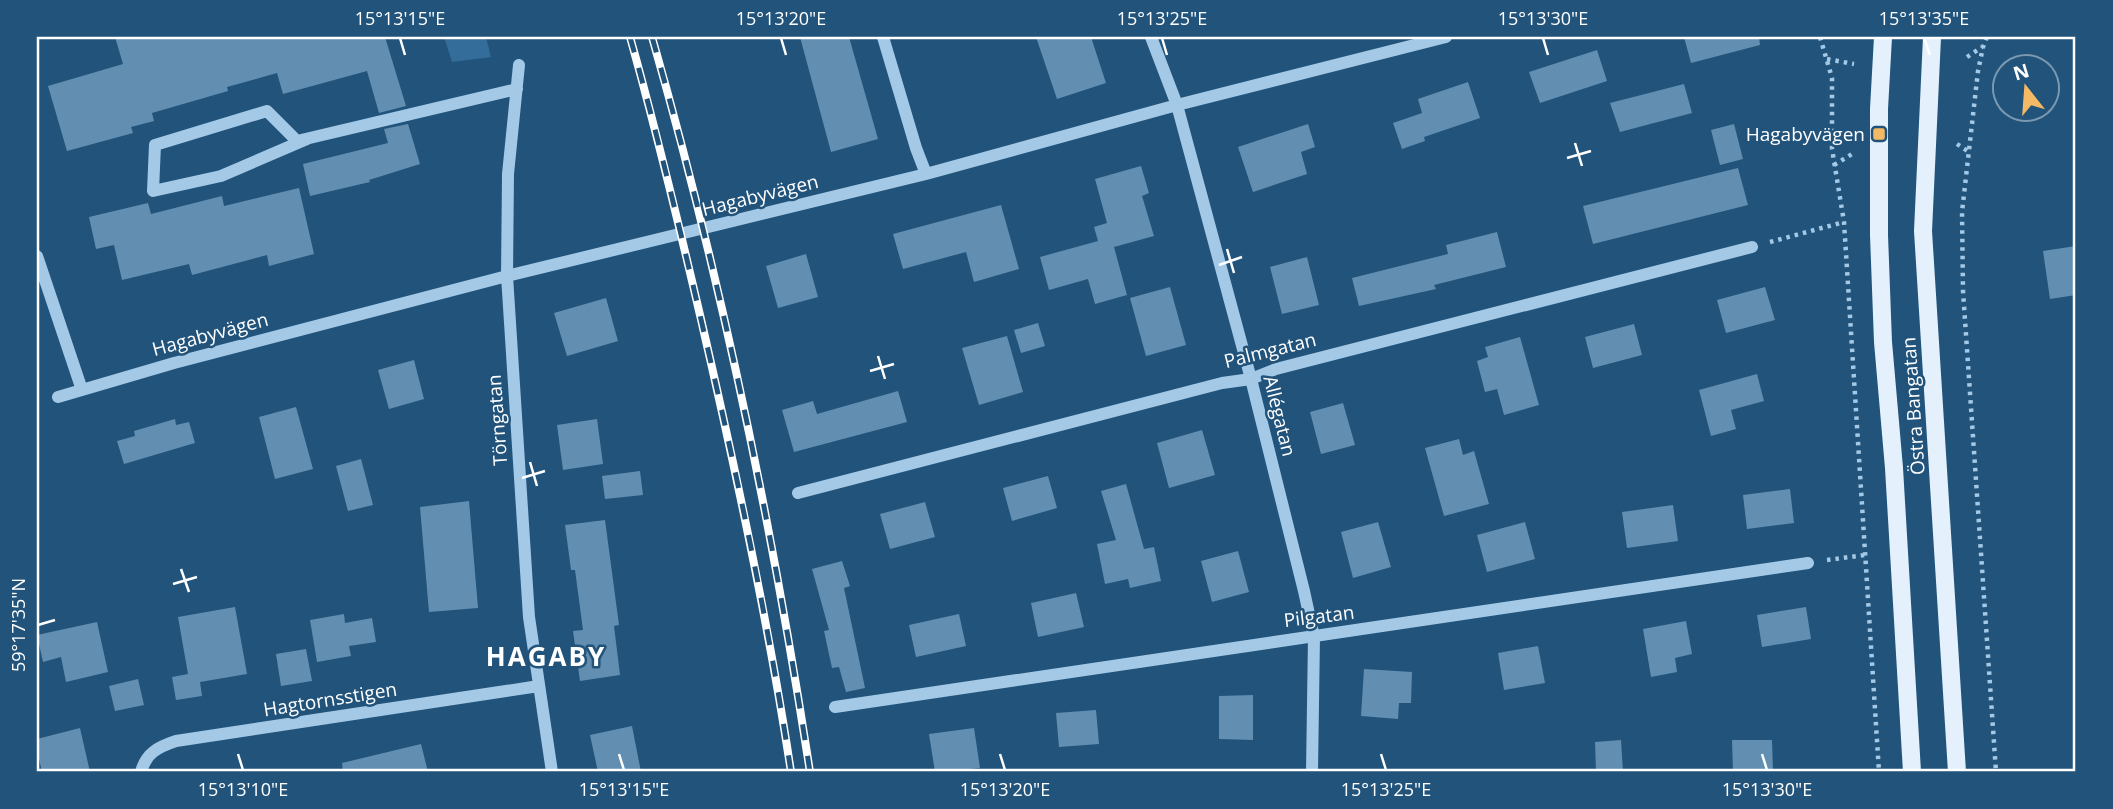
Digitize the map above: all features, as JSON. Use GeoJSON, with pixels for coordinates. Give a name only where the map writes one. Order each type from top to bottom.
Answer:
{"type":"FeatureCollection","features":[{"type":"Feature","properties":{"kind":"main road","name":"Östra Bangatan"},"geometry":{"type":"LineString","coordinates":[[1883,37],[1879,109],[1883,328],[1912,772]]}},
{"type":"Feature","properties":{"kind":"main road","name":"Östra Bangatan"},"geometry":{"type":"LineString","coordinates":[[1932,37],[1923,232],[1957,772]]}},
{"type":"Feature","properties":{"kind":"street"},"geometry":{"type":"LineString","coordinates":[[883,37],[908,124],[926,174]]}},
{"type":"Feature","properties":{"kind":"street","name":"Allégatan"},"geometry":{"type":"LineString","coordinates":[[1151,37],[1177,105],[1251,379],[1304,590],[1314,637],[1312,772]]}},
{"type":"Feature","properties":{"kind":"street","name":"Hagabyvägen"},"geometry":{"type":"LineString","coordinates":[[58,397],[174,363],[507,276],[926,174],[1177,105],[1446,37]]}},
{"type":"Feature","properties":{"kind":"street","name":"Törngatan"},"geometry":{"type":"LineString","coordinates":[[519,65],[508,174],[507,276],[529,617],[552,772]]}},
{"type":"Feature","properties":{"kind":"street"},"geometry":{"type":"LineString","coordinates":[[307,139],[221,176],[153,191],[155,145],[267,111],[297,141],[517,89]]}},
{"type":"Feature","properties":{"kind":"street","name":"Palmgatan"},"geometry":{"type":"LineString","coordinates":[[798,493],[1222,383],[1251,379],[1289,366],[1752,247]]}},
{"type":"Feature","properties":{"kind":"street"},"geometry":{"type":"LineString","coordinates":[[37,256],[82,390]]}},
{"type":"Feature","properties":{"kind":"street","name":"Pilgatan"},"geometry":{"type":"LineString","coordinates":[[835,707],[1808,563]]}},
{"type":"Feature","properties":{"kind":"street","name":"Hagtornsstigen"},"geometry":{"type":"LineString","coordinates":[[141,772],[144,761],[156,748],[176,741],[539,686]]}},
{"type":"Feature","properties":{"kind":"path"},"geometry":{"type":"LineString","coordinates":[[1820,37],[1832,78],[1832,149],[1843,222],[1879,772]]}},
{"type":"Feature","properties":{"kind":"path"},"geometry":{"type":"LineString","coordinates":[[1987,37],[1983,47],[1961,231],[1996,772]]}},
{"type":"Feature","properties":{"kind":"path"},"geometry":{"type":"LineString","coordinates":[[1967,58],[1983,47]]}},
{"type":"Feature","properties":{"kind":"path"},"geometry":{"type":"LineString","coordinates":[[1827,59],[1854,64]]}},
{"type":"Feature","properties":{"kind":"path"},"geometry":{"type":"LineString","coordinates":[[1957,144],[1969,152]]}},
{"type":"Feature","properties":{"kind":"path"},"geometry":{"type":"LineString","coordinates":[[1834,165],[1852,154]]}},
{"type":"Feature","properties":{"kind":"path"},"geometry":{"type":"LineString","coordinates":[[1752,247],[1843,222]]}},
{"type":"Feature","properties":{"kind":"path"},"geometry":{"type":"LineString","coordinates":[[1808,563],[1865,555]]}},
{"type":"Feature","properties":{"kind":"shaded area"},"geometry":{"type":"Polygon","coordinates":[[[444,37],[486,37],[491,57],[452,62],[444,37]]]}},
{"type":"Feature","properties":{"kind":"building"},"geometry":{"type":"Polygon","coordinates":[[[115,37],[385,37],[406,106],[379,113],[367,71],[283,94],[277,73],[227,87],[228,91],[152,113],[154,121],[131,127],[133,133],[67,151],[48,86],[123,64],[115,37]]]}},
{"type":"Feature","properties":{"kind":"building"},"geometry":{"type":"Polygon","coordinates":[[[800,37],[849,37],[878,139],[831,152],[800,37]]]}},
{"type":"Feature","properties":{"kind":"building"},"geometry":{"type":"Polygon","coordinates":[[[1036,37],[1091,37],[1106,83],[1057,99],[1036,37]]]}},
{"type":"Feature","properties":{"kind":"building"},"geometry":{"type":"Polygon","coordinates":[[[1684,37],[1759,37],[1760,45],[1691,63],[1684,37]]]}},
{"type":"Feature","properties":{"kind":"building"},"geometry":{"type":"Polygon","coordinates":[[[1597,50],[1607,81],[1540,103],[1529,72],[1597,50]]]}},
{"type":"Feature","properties":{"kind":"building"},"geometry":{"type":"Polygon","coordinates":[[[1468,82],[1480,118],[1424,137],[1425,141],[1402,149],[1393,123],[1422,113],[1418,99],[1468,82]]]}},
{"type":"Feature","properties":{"kind":"building"},"geometry":{"type":"Polygon","coordinates":[[[1684,84],[1692,113],[1620,132],[1610,103],[1684,84]]]}},
{"type":"Feature","properties":{"kind":"building"},"geometry":{"type":"Polygon","coordinates":[[[408,124],[420,164],[369,180],[370,182],[310,196],[303,164],[388,143],[384,129],[408,124]]]}},
{"type":"Feature","properties":{"kind":"building"},"geometry":{"type":"Polygon","coordinates":[[[1308,124],[1315,147],[1301,152],[1307,174],[1253,192],[1238,147],[1308,124]]]}},
{"type":"Feature","properties":{"kind":"building"},"geometry":{"type":"Polygon","coordinates":[[[1734,124],[1743,159],[1720,165],[1711,130],[1734,124]]]}},
{"type":"Feature","properties":{"kind":"building"},"geometry":{"type":"Polygon","coordinates":[[[1141,166],[1149,193],[1142,196],[1154,236],[1114,247],[1127,295],[1095,304],[1088,279],[1049,290],[1040,257],[1098,241],[1094,227],[1107,223],[1095,179],[1141,166]]]}},
{"type":"Feature","properties":{"kind":"building"},"geometry":{"type":"Polygon","coordinates":[[[1738,168],[1748,205],[1593,244],[1583,206],[1738,168]]]}},
{"type":"Feature","properties":{"kind":"building"},"geometry":{"type":"Polygon","coordinates":[[[299,188],[314,254],[269,266],[267,255],[192,275],[189,264],[122,280],[114,245],[96,249],[89,217],[148,203],[151,214],[222,196],[224,206],[299,188]]]}},
{"type":"Feature","properties":{"kind":"building"},"geometry":{"type":"Polygon","coordinates":[[[1001,205],[1019,269],[974,282],[966,252],[903,269],[893,234],[1001,205]]]}},
{"type":"Feature","properties":{"kind":"building"},"geometry":{"type":"Polygon","coordinates":[[[1497,232],[1506,267],[1434,285],[1436,289],[1359,306],[1352,278],[1448,254],[1446,245],[1497,232]]]}},
{"type":"Feature","properties":{"kind":"building"},"geometry":{"type":"Polygon","coordinates":[[[2076,246],[2076,295],[2050,299],[2043,251],[2076,246]]]}},
{"type":"Feature","properties":{"kind":"building"},"geometry":{"type":"Polygon","coordinates":[[[806,254],[818,297],[778,308],[766,266],[806,254]]]}},
{"type":"Feature","properties":{"kind":"building"},"geometry":{"type":"Polygon","coordinates":[[[1307,257],[1319,305],[1282,314],[1270,267],[1307,257]]]}},
{"type":"Feature","properties":{"kind":"building"},"geometry":{"type":"Polygon","coordinates":[[[1170,287],[1186,345],[1146,356],[1130,298],[1170,287]]]}},
{"type":"Feature","properties":{"kind":"building"},"geometry":{"type":"Polygon","coordinates":[[[1765,287],[1775,320],[1726,333],[1717,300],[1765,287]]]}},
{"type":"Feature","properties":{"kind":"building"},"geometry":{"type":"Polygon","coordinates":[[[606,298],[618,341],[567,356],[554,313],[606,298]]]}},
{"type":"Feature","properties":{"kind":"building"},"geometry":{"type":"Polygon","coordinates":[[[1038,323],[1045,346],[1021,353],[1014,330],[1038,323]]]}},
{"type":"Feature","properties":{"kind":"building"},"geometry":{"type":"Polygon","coordinates":[[[1634,324],[1642,355],[1593,368],[1585,337],[1634,324]]]}},
{"type":"Feature","properties":{"kind":"building"},"geometry":{"type":"Polygon","coordinates":[[[1007,336],[1023,392],[979,405],[962,348],[1007,336]]]}},
{"type":"Feature","properties":{"kind":"building"},"geometry":{"type":"Polygon","coordinates":[[[1520,337],[1539,405],[1504,415],[1497,389],[1485,392],[1477,361],[1488,357],[1485,347],[1520,337]]]}},
{"type":"Feature","properties":{"kind":"building"},"geometry":{"type":"Polygon","coordinates":[[[414,360],[424,399],[389,409],[378,370],[414,360]]]}},
{"type":"Feature","properties":{"kind":"building"},"geometry":{"type":"Polygon","coordinates":[[[1757,374],[1764,401],[1731,410],[1736,429],[1711,436],[1699,390],[1757,374]]]}},
{"type":"Feature","properties":{"kind":"building"},"geometry":{"type":"Polygon","coordinates":[[[898,391],[907,422],[794,452],[782,410],[813,401],[817,414],[898,391]]]}},
{"type":"Feature","properties":{"kind":"building"},"geometry":{"type":"Polygon","coordinates":[[[1343,403],[1355,445],[1321,454],[1310,412],[1343,403]]]}},
{"type":"Feature","properties":{"kind":"building"},"geometry":{"type":"Polygon","coordinates":[[[296,407],[313,469],[275,479],[259,417],[296,407]]]}},
{"type":"Feature","properties":{"kind":"building"},"geometry":{"type":"Polygon","coordinates":[[[175,419],[176,425],[189,422],[195,443],[124,464],[117,441],[135,436],[134,431],[175,419]]]}},
{"type":"Feature","properties":{"kind":"building"},"geometry":{"type":"Polygon","coordinates":[[[597,419],[603,464],[563,470],[557,425],[597,419]]]}},
{"type":"Feature","properties":{"kind":"building"},"geometry":{"type":"Polygon","coordinates":[[[1202,430],[1215,475],[1169,488],[1157,443],[1202,430]]]}},
{"type":"Feature","properties":{"kind":"building"},"geometry":{"type":"Polygon","coordinates":[[[1459,439],[1463,455],[1474,451],[1489,504],[1444,516],[1425,448],[1459,439]]]}},
{"type":"Feature","properties":{"kind":"building"},"geometry":{"type":"Polygon","coordinates":[[[361,459],[373,505],[348,511],[336,466],[361,459]]]}},
{"type":"Feature","properties":{"kind":"building"},"geometry":{"type":"Polygon","coordinates":[[[640,471],[643,495],[605,499],[602,476],[640,471]]]}},
{"type":"Feature","properties":{"kind":"building"},"geometry":{"type":"Polygon","coordinates":[[[1048,476],[1057,508],[1012,521],[1003,488],[1048,476]]]}},
{"type":"Feature","properties":{"kind":"building"},"geometry":{"type":"Polygon","coordinates":[[[1126,484],[1144,549],[1154,547],[1161,581],[1130,588],[1128,579],[1105,584],[1097,544],[1116,540],[1101,491],[1126,484]]]}},
{"type":"Feature","properties":{"kind":"building"},"geometry":{"type":"Polygon","coordinates":[[[1790,489],[1794,523],[1747,529],[1743,495],[1790,489]]]}},
{"type":"Feature","properties":{"kind":"building"},"geometry":{"type":"Polygon","coordinates":[[[469,501],[478,608],[429,612],[420,507],[469,501]]]}},
{"type":"Feature","properties":{"kind":"building"},"geometry":{"type":"Polygon","coordinates":[[[925,502],[935,537],[890,549],[880,514],[925,502]]]}},
{"type":"Feature","properties":{"kind":"building"},"geometry":{"type":"Polygon","coordinates":[[[1673,505],[1678,541],[1627,548],[1622,512],[1673,505]]]}},
{"type":"Feature","properties":{"kind":"building"},"geometry":{"type":"Polygon","coordinates":[[[605,520],[619,625],[614,626],[620,675],[580,681],[573,631],[583,630],[575,570],[571,570],[565,525],[605,520]]]}},
{"type":"Feature","properties":{"kind":"building"},"geometry":{"type":"Polygon","coordinates":[[[1378,522],[1391,567],[1353,578],[1341,532],[1378,522]]]}},
{"type":"Feature","properties":{"kind":"building"},"geometry":{"type":"Polygon","coordinates":[[[1525,522],[1535,559],[1487,572],[1477,535],[1525,522]]]}},
{"type":"Feature","properties":{"kind":"building"},"geometry":{"type":"Polygon","coordinates":[[[1238,551],[1249,592],[1212,602],[1201,561],[1238,551]]]}},
{"type":"Feature","properties":{"kind":"building"},"geometry":{"type":"Polygon","coordinates":[[[842,561],[850,586],[844,588],[865,688],[846,692],[839,667],[832,668],[824,631],[829,630],[812,569],[842,561]]]}},
{"type":"Feature","properties":{"kind":"building"},"geometry":{"type":"Polygon","coordinates":[[[1076,593],[1084,627],[1038,637],[1031,603],[1076,593]]]}},
{"type":"Feature","properties":{"kind":"building"},"geometry":{"type":"Polygon","coordinates":[[[235,607],[247,674],[200,682],[202,696],[176,700],[172,677],[188,674],[178,617],[235,607]]]}},
{"type":"Feature","properties":{"kind":"building"},"geometry":{"type":"Polygon","coordinates":[[[1806,607],[1811,639],[1762,647],[1757,615],[1806,607]]]}},
{"type":"Feature","properties":{"kind":"building"},"geometry":{"type":"Polygon","coordinates":[[[344,614],[345,623],[372,618],[376,642],[349,646],[351,656],[317,662],[310,620],[344,614]]]}},
{"type":"Feature","properties":{"kind":"building"},"geometry":{"type":"Polygon","coordinates":[[[959,614],[966,646],[916,657],[909,625],[959,614]]]}},
{"type":"Feature","properties":{"kind":"building"},"geometry":{"type":"Polygon","coordinates":[[[1686,621],[1692,654],[1675,658],[1677,672],[1651,677],[1643,629],[1686,621]]]}},
{"type":"Feature","properties":{"kind":"building"},"geometry":{"type":"Polygon","coordinates":[[[97,622],[108,672],[66,682],[61,657],[43,662],[37,635],[97,622]]]}},
{"type":"Feature","properties":{"kind":"building"},"geometry":{"type":"Polygon","coordinates":[[[1538,646],[1545,683],[1504,690],[1498,653],[1538,646]]]}},
{"type":"Feature","properties":{"kind":"building"},"geometry":{"type":"Polygon","coordinates":[[[306,649],[312,681],[281,686],[276,654],[306,649]]]}},
{"type":"Feature","properties":{"kind":"building"},"geometry":{"type":"Polygon","coordinates":[[[1364,669],[1412,672],[1411,703],[1399,703],[1398,719],[1361,716],[1364,669]]]}},
{"type":"Feature","properties":{"kind":"building"},"geometry":{"type":"Polygon","coordinates":[[[138,679],[144,705],[115,711],[109,686],[138,679]]]}},
{"type":"Feature","properties":{"kind":"building"},"geometry":{"type":"Polygon","coordinates":[[[1253,695],[1253,740],[1219,739],[1219,696],[1253,695]]]}},
{"type":"Feature","properties":{"kind":"building"},"geometry":{"type":"Polygon","coordinates":[[[1096,710],[1099,744],[1059,747],[1056,713],[1096,710]]]}},
{"type":"Feature","properties":{"kind":"building"},"geometry":{"type":"Polygon","coordinates":[[[632,726],[641,772],[598,772],[590,735],[632,726]]]}},
{"type":"Feature","properties":{"kind":"building"},"geometry":{"type":"Polygon","coordinates":[[[80,728],[90,772],[42,772],[37,739],[80,728]]]}},
{"type":"Feature","properties":{"kind":"building"},"geometry":{"type":"Polygon","coordinates":[[[974,728],[980,768],[935,772],[929,734],[974,728]]]}},
{"type":"Feature","properties":{"kind":"building"},"geometry":{"type":"Polygon","coordinates":[[[1621,740],[1623,772],[1596,772],[1595,742],[1621,740]]]}},
{"type":"Feature","properties":{"kind":"building"},"geometry":{"type":"Polygon","coordinates":[[[1732,740],[1772,740],[1773,772],[1733,772],[1732,740]]]}},
{"type":"Feature","properties":{"kind":"building"},"geometry":{"type":"Polygon","coordinates":[[[421,744],[428,772],[343,772],[342,763],[421,744]]]}},
{"type":"Feature","properties":{"kind":"railway"},"geometry":{"type":"LineString","coordinates":[[630,37],[675,210],[726,429],[761,600],[791,772]]}},
{"type":"Feature","properties":{"kind":"railway"},"geometry":{"type":"LineString","coordinates":[[652,37],[700,219],[743,402],[779,586],[810,772]]}},
{"type":"Feature","properties":{"kind":"place","name":"Hagabyvägen"},"geometry":{"type":"Point","coordinates":[1879,134]}},
{"type":"Feature","properties":{"kind":"district","name":"HAGABY"},"geometry":{"type":"Point","coordinates":[546,657]}}]}
